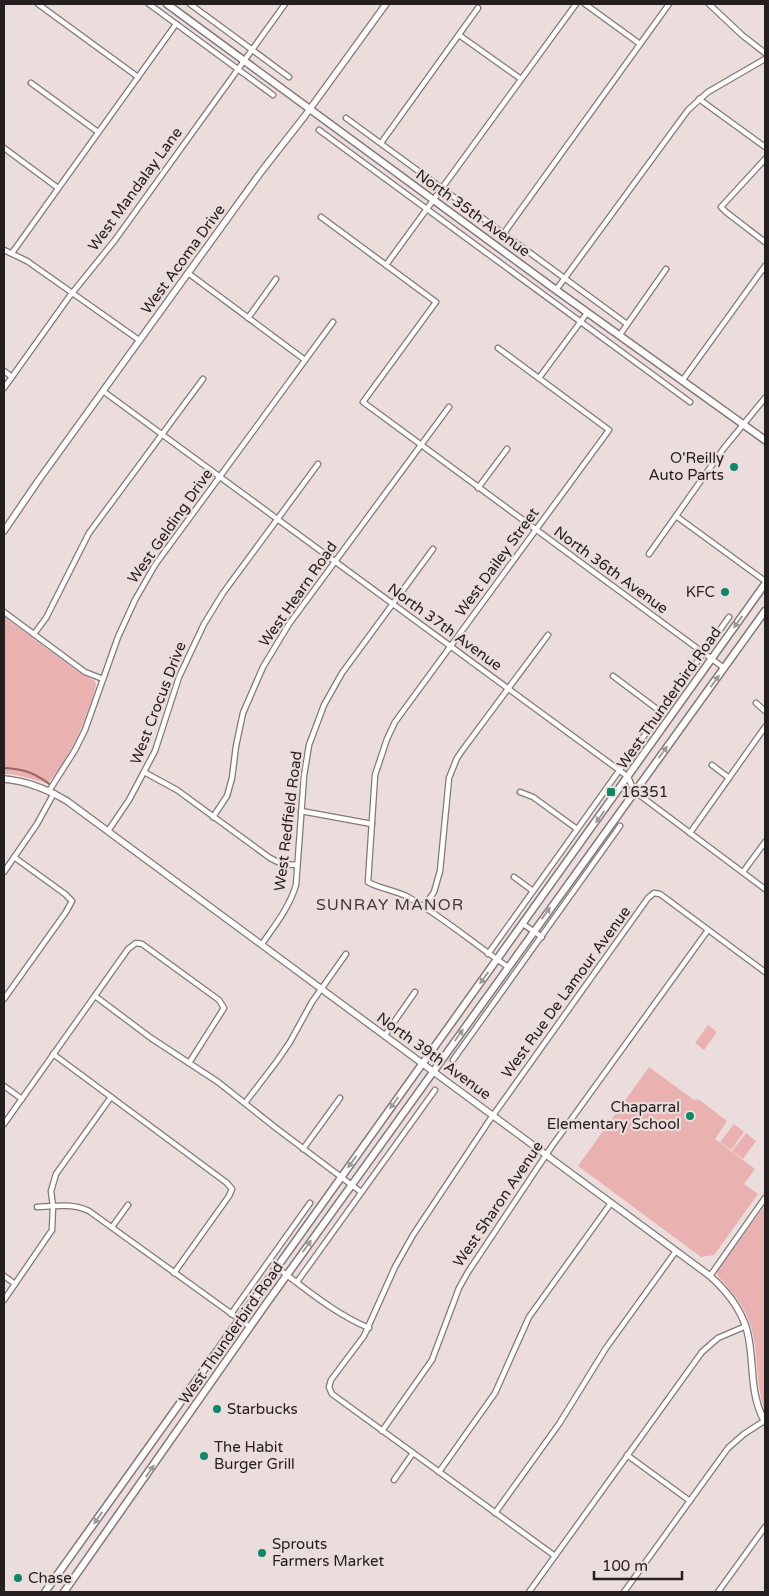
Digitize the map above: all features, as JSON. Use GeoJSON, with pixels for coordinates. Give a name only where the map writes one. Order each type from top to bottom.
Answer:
{"type":"FeatureCollection","features":[{"type":"Feature","properties":{"kind":"main road","name":"North 35th Avenue"},"geometry":{"type":"LineString","coordinates":[[167,4],[587,313],[765,440]]}},
{"type":"Feature","properties":{"kind":"main road","name":"West Thunderbird Road"},"geometry":{"type":"LineString","coordinates":[[45,1592],[765,583]]}},
{"type":"Feature","properties":{"kind":"main road","name":"West Thunderbird Road"},"geometry":{"type":"LineString","coordinates":[[64,1592],[287,1275],[765,611]]}},
{"type":"Feature","properties":{"kind":"street"},"geometry":{"type":"LineString","coordinates":[[38,4],[138,77]]}},
{"type":"Feature","properties":{"kind":"street"},"geometry":{"type":"LineString","coordinates":[[148,4],[273,95]]}},
{"type":"Feature","properties":{"kind":"street"},"geometry":{"type":"LineString","coordinates":[[193,4],[289,77]]}},
{"type":"Feature","properties":{"kind":"street","name":"West Mandalay Lane"},"geometry":{"type":"LineString","coordinates":[[4,388],[73,293],[115,240],[285,4]]}},
{"type":"Feature","properties":{"kind":"street","name":"West Acoma Drive"},"geometry":{"type":"LineString","coordinates":[[4,531],[260,172],[310,109],[386,4]]}},
{"type":"Feature","properties":{"kind":"street"},"geometry":{"type":"LineString","coordinates":[[321,217],[386,265],[576,4]]}},
{"type":"Feature","properties":{"kind":"street"},"geometry":{"type":"LineString","coordinates":[[585,4],[640,44]]}},
{"type":"Feature","properties":{"kind":"street"},"geometry":{"type":"LineString","coordinates":[[504,233],[669,4]]}},
{"type":"Feature","properties":{"kind":"street"},"geometry":{"type":"LineString","coordinates":[[709,4],[735,29],[765,53]]}},
{"type":"Feature","properties":{"kind":"street"},"geometry":{"type":"LineString","coordinates":[[381,143],[478,8]]}},
{"type":"Feature","properties":{"kind":"street"},"geometry":{"type":"LineString","coordinates":[[12,253],[176,24]]}},
{"type":"Feature","properties":{"kind":"street"},"geometry":{"type":"LineString","coordinates":[[459,35],[521,79]]}},
{"type":"Feature","properties":{"kind":"street"},"geometry":{"type":"LineString","coordinates":[[556,290],[677,123],[708,92],[765,59]]}},
{"type":"Feature","properties":{"kind":"street"},"geometry":{"type":"LineString","coordinates":[[31,83],[98,132]]}},
{"type":"Feature","properties":{"kind":"street"},"geometry":{"type":"LineString","coordinates":[[699,99],[765,147]]}},
{"type":"Feature","properties":{"kind":"street","name":"North 35th Avenue"},"geometry":{"type":"LineString","coordinates":[[346,118],[627,324]]}},
{"type":"Feature","properties":{"kind":"street","name":"North 35th Avenue"},"geometry":{"type":"LineString","coordinates":[[319,130],[690,402]]}},
{"type":"Feature","properties":{"kind":"street"},"geometry":{"type":"LineString","coordinates":[[4,148],[58,188]]}},
{"type":"Feature","properties":{"kind":"street"},"geometry":{"type":"LineString","coordinates":[[765,160],[721,207],[765,242]]}},
{"type":"Feature","properties":{"kind":"street"},"geometry":{"type":"LineString","coordinates":[[4,250],[27,261],[140,340]]}},
{"type":"Feature","properties":{"kind":"street","name":"North 36th Avenue"},"geometry":{"type":"LineString","coordinates":[[386,265],[436,302],[363,402],[724,668]]}},
{"type":"Feature","properties":{"kind":"street"},"geometry":{"type":"LineString","coordinates":[[682,381],[765,266]]}},
{"type":"Feature","properties":{"kind":"street"},"geometry":{"type":"LineString","coordinates":[[619,336],[666,269]]}},
{"type":"Feature","properties":{"kind":"street"},"geometry":{"type":"LineString","coordinates":[[188,273],[305,360]]}},
{"type":"Feature","properties":{"kind":"street"},"geometry":{"type":"LineString","coordinates":[[248,318],[276,279]]}},
{"type":"Feature","properties":{"kind":"street"},"geometry":{"type":"LineString","coordinates":[[498,348],[539,378],[587,313]]}},
{"type":"Feature","properties":{"kind":"street","name":"West Gelding Drive"},"geometry":{"type":"LineString","coordinates":[[4,872],[37,824],[51,792],[85,730],[118,637],[146,581],[173,539],[333,322]]}},
{"type":"Feature","properties":{"kind":"street"},"geometry":{"type":"LineString","coordinates":[[4,371],[12,377]]}},
{"type":"Feature","properties":{"kind":"street","name":"West Dailey Street"},"geometry":{"type":"LineString","coordinates":[[424,907],[400,893],[375,886],[368,882],[375,775],[387,739],[402,711],[609,430],[539,378]]}},
{"type":"Feature","properties":{"kind":"street"},"geometry":{"type":"LineString","coordinates":[[34,634],[46,618],[89,533],[203,379]]}},
{"type":"Feature","properties":{"kind":"street","name":"North 37th Avenue"},"geometry":{"type":"LineString","coordinates":[[103,391],[619,770],[628,777],[634,791],[765,889]]}},
{"type":"Feature","properties":{"kind":"street"},"geometry":{"type":"LineString","coordinates":[[649,554],[724,448],[765,398]]}},
{"type":"Feature","properties":{"kind":"street","name":"West Hearn Road"},"geometry":{"type":"LineString","coordinates":[[213,817],[227,796],[232,778],[243,713],[263,668],[288,624],[449,407]]}},
{"type":"Feature","properties":{"kind":"street"},"geometry":{"type":"LineString","coordinates":[[478,488],[506,449]]}},
{"type":"Feature","properties":{"kind":"street","name":"West Crocus Drive"},"geometry":{"type":"LineString","coordinates":[[108,831],[130,800],[144,772],[161,734],[179,677],[204,624],[223,593],[318,464]]}},
{"type":"Feature","properties":{"kind":"street"},"geometry":{"type":"LineString","coordinates":[[676,516],[765,583]]}},
{"type":"Feature","properties":{"kind":"street","name":"West Redfield Road"},"geometry":{"type":"LineString","coordinates":[[262,944],[284,914],[296,885],[304,776],[309,745],[324,705],[342,673],[432,549]]}},
{"type":"Feature","properties":{"kind":"street"},"geometry":{"type":"LineString","coordinates":[[4,612],[85,672],[102,679]]}},
{"type":"Feature","properties":{"kind":"street","name":"West Thunderbird Road"},"geometry":{"type":"LineString","coordinates":[[488,954],[730,617]]}},
{"type":"Feature","properties":{"kind":"street"},"geometry":{"type":"LineString","coordinates":[[508,967],[424,907],[434,892],[440,871],[447,786],[452,768],[464,748],[548,635]]}},
{"type":"Feature","properties":{"kind":"street"},"geometry":{"type":"LineString","coordinates":[[612,676],[661,712]]}},
{"type":"Feature","properties":{"kind":"street"},"geometry":{"type":"LineString","coordinates":[[756,703],[765,710]]}},
{"type":"Feature","properties":{"kind":"street"},"geometry":{"type":"LineString","coordinates":[[690,833],[765,727]]}},
{"type":"Feature","properties":{"kind":"street"},"geometry":{"type":"LineString","coordinates":[[712,765],[729,778]]}},
{"type":"Feature","properties":{"kind":"street"},"geometry":{"type":"LineString","coordinates":[[144,772],[171,786],[270,858],[282,864],[297,865]]}},
{"type":"Feature","properties":{"kind":"street","name":"North 39th Avenue"},"geometry":{"type":"LineString","coordinates":[[4,779],[20,781],[51,792],[67,801],[710,1276],[726,1292],[737,1307],[746,1326],[755,1396],[765,1421]]}},
{"type":"Feature","properties":{"kind":"street"},"geometry":{"type":"LineString","coordinates":[[520,792],[533,797],[577,829]]}},
{"type":"Feature","properties":{"kind":"street"},"geometry":{"type":"LineString","coordinates":[[301,811],[372,824]]}},
{"type":"Feature","properties":{"kind":"street"},"geometry":{"type":"LineString","coordinates":[[610,825],[614,835]]}},
{"type":"Feature","properties":{"kind":"street"},"geometry":{"type":"LineString","coordinates":[[453,1060],[620,826]]}},
{"type":"Feature","properties":{"kind":"street"},"geometry":{"type":"LineString","coordinates":[[743,872],[765,842]]}},
{"type":"Feature","properties":{"kind":"street"},"geometry":{"type":"LineString","coordinates":[[4,998],[72,901],[14,857]]}},
{"type":"Feature","properties":{"kind":"street"},"geometry":{"type":"LineString","coordinates":[[514,877],[533,891]]}},
{"type":"Feature","properties":{"kind":"street","name":"West Rue De Lamour Avenue"},"geometry":{"type":"LineString","coordinates":[[382,1431],[332,1394],[328,1387],[331,1380],[369,1328],[404,1248],[493,1115],[648,898],[654,893],[660,894],[708,930]]}},
{"type":"Feature","properties":{"kind":"street"},"geometry":{"type":"LineString","coordinates":[[523,924],[542,937]]}},
{"type":"Feature","properties":{"kind":"street"},"geometry":{"type":"LineString","coordinates":[[708,930],[765,972]]}},
{"type":"Feature","properties":{"kind":"street","name":"West Sharon Avenue"},"geometry":{"type":"LineString","coordinates":[[382,1431],[432,1360],[459,1288],[468,1272],[546,1154],[708,930]]}},
{"type":"Feature","properties":{"kind":"street"},"geometry":{"type":"LineString","coordinates":[[4,1124],[128,949],[136,943],[142,944],[219,1000],[224,1008],[189,1063]]}},
{"type":"Feature","properties":{"kind":"street"},"geometry":{"type":"LineString","coordinates":[[245,1103],[285,1048],[321,988],[346,954]]}},
{"type":"Feature","properties":{"kind":"street"},"geometry":{"type":"LineString","coordinates":[[385,1035],[415,992]]}},
{"type":"Feature","properties":{"kind":"street"},"geometry":{"type":"LineString","coordinates":[[95,996],[151,1038],[218,1082],[361,1192]]}},
{"type":"Feature","properties":{"kind":"street"},"geometry":{"type":"LineString","coordinates":[[448,1050],[460,1051]]}},
{"type":"Feature","properties":{"kind":"street"},"geometry":{"type":"LineString","coordinates":[[53,1054],[227,1183],[232,1189],[229,1196],[174,1273]]}},
{"type":"Feature","properties":{"kind":"street"},"geometry":{"type":"LineString","coordinates":[[4,1086],[22,1099]]}},
{"type":"Feature","properties":{"kind":"street"},"geometry":{"type":"LineString","coordinates":[[420,1089],[427,1102]]}},
{"type":"Feature","properties":{"kind":"street","name":"West Thunderbird Road"},"geometry":{"type":"LineString","coordinates":[[297,1282],[435,1090]]}},
{"type":"Feature","properties":{"kind":"street"},"geometry":{"type":"LineString","coordinates":[[4,1300],[49,1236],[53,1223],[51,1191],[53,1179],[111,1097]]}},
{"type":"Feature","properties":{"kind":"street"},"geometry":{"type":"LineString","coordinates":[[303,1149],[340,1098]]}},
{"type":"Feature","properties":{"kind":"street"},"geometry":{"type":"LineString","coordinates":[[710,1276],[765,1198]]}},
{"type":"Feature","properties":{"kind":"street","name":"West Thunderbird Road"},"geometry":{"type":"LineString","coordinates":[[231,1314],[310,1203]]}},
{"type":"Feature","properties":{"kind":"street"},"geometry":{"type":"LineString","coordinates":[[439,1472],[495,1393],[529,1316],[611,1203]]}},
{"type":"Feature","properties":{"kind":"street"},"geometry":{"type":"LineString","coordinates":[[37,1207],[67,1205],[81,1207],[96,1215],[250,1327]]}},
{"type":"Feature","properties":{"kind":"street"},"geometry":{"type":"LineString","coordinates":[[112,1227],[128,1205]]}},
{"type":"Feature","properties":{"kind":"street"},"geometry":{"type":"LineString","coordinates":[[301,1215],[314,1215]]}},
{"type":"Feature","properties":{"kind":"street"},"geometry":{"type":"LineString","coordinates":[[495,1513],[559,1424],[606,1348],[676,1252]]}},
{"type":"Feature","properties":{"kind":"street"},"geometry":{"type":"LineString","coordinates":[[276,1267],[350,1320],[369,1328]]}},
{"type":"Feature","properties":{"kind":"street"},"geometry":{"type":"LineString","coordinates":[[4,1276],[15,1284]]}},
{"type":"Feature","properties":{"kind":"street"},"geometry":{"type":"LineString","coordinates":[[529,1592],[702,1352],[718,1338],[746,1326]]}},
{"type":"Feature","properties":{"kind":"street"},"geometry":{"type":"LineString","coordinates":[[624,1592],[728,1448],[744,1434],[765,1421]]}},
{"type":"Feature","properties":{"kind":"street"},"geometry":{"type":"LineString","coordinates":[[382,1431],[555,1556]]}},
{"type":"Feature","properties":{"kind":"street"},"geometry":{"type":"LineString","coordinates":[[394,1480],[413,1453]]}},
{"type":"Feature","properties":{"kind":"street"},"geometry":{"type":"LineString","coordinates":[[627,1455],[690,1501]]}},
{"type":"Feature","properties":{"kind":"street"},"geometry":{"type":"LineString","coordinates":[[718,1592],[765,1527]]}},
{"type":"Feature","properties":{"kind":"shaded area"},"geometry":{"type":"Polygon","coordinates":[[[4,617],[80,673],[95,681],[93,697],[77,737],[63,763],[48,783],[12,774],[4,774],[4,617]]]}},
{"type":"Feature","properties":{"kind":"shaded area"},"geometry":{"type":"Polygon","coordinates":[[[708,1025],[717,1032],[704,1050],[695,1043],[708,1025]]]}},
{"type":"Feature","properties":{"kind":"shaded area"},"geometry":{"type":"Polygon","coordinates":[[[649,1067],[694,1100],[698,1099],[727,1121],[715,1139],[755,1169],[744,1184],[758,1194],[714,1255],[701,1257],[578,1166],[649,1067]]]}},
{"type":"Feature","properties":{"kind":"shaded area"},"geometry":{"type":"Polygon","coordinates":[[[734,1124],[744,1132],[731,1150],[720,1142],[734,1124]]]}},
{"type":"Feature","properties":{"kind":"shaded area"},"geometry":{"type":"Polygon","coordinates":[[[746,1133],[756,1141],[743,1159],[732,1151],[746,1133]]]}},
{"type":"Feature","properties":{"kind":"shaded area"},"geometry":{"type":"Polygon","coordinates":[[[765,1205],[765,1411],[759,1387],[753,1334],[747,1315],[737,1299],[717,1275],[718,1270],[765,1205]]]}},
{"type":"Feature","properties":{"kind":"waterway"},"geometry":{"type":"LineString","coordinates":[[4,768],[29,772],[52,786]]}},
{"type":"Feature","properties":{"kind":"place","name":"O'Reilly Auto Parts"},"geometry":{"type":"Point","coordinates":[734,467]}},
{"type":"Feature","properties":{"kind":"place","name":"KFC"},"geometry":{"type":"Point","coordinates":[725,592]}},
{"type":"Feature","properties":{"kind":"place","name":"16351"},"geometry":{"type":"Point","coordinates":[611,792]}},
{"type":"Feature","properties":{"kind":"place","name":"Chaparral Elementary School"},"geometry":{"type":"Point","coordinates":[690,1116]}},
{"type":"Feature","properties":{"kind":"place","name":"Starbucks"},"geometry":{"type":"Point","coordinates":[217,1409]}},
{"type":"Feature","properties":{"kind":"place","name":"The Habit Burger Grill"},"geometry":{"type":"Point","coordinates":[204,1456]}},
{"type":"Feature","properties":{"kind":"place","name":"Sprouts Farmers Market"},"geometry":{"type":"Point","coordinates":[262,1553]}},
{"type":"Feature","properties":{"kind":"place","name":"Chase"},"geometry":{"type":"Point","coordinates":[18,1578]}},
{"type":"Feature","properties":{"kind":"district","name":"SUNRAY MANOR"},"geometry":{"type":"Point","coordinates":[390,905]}}]}
